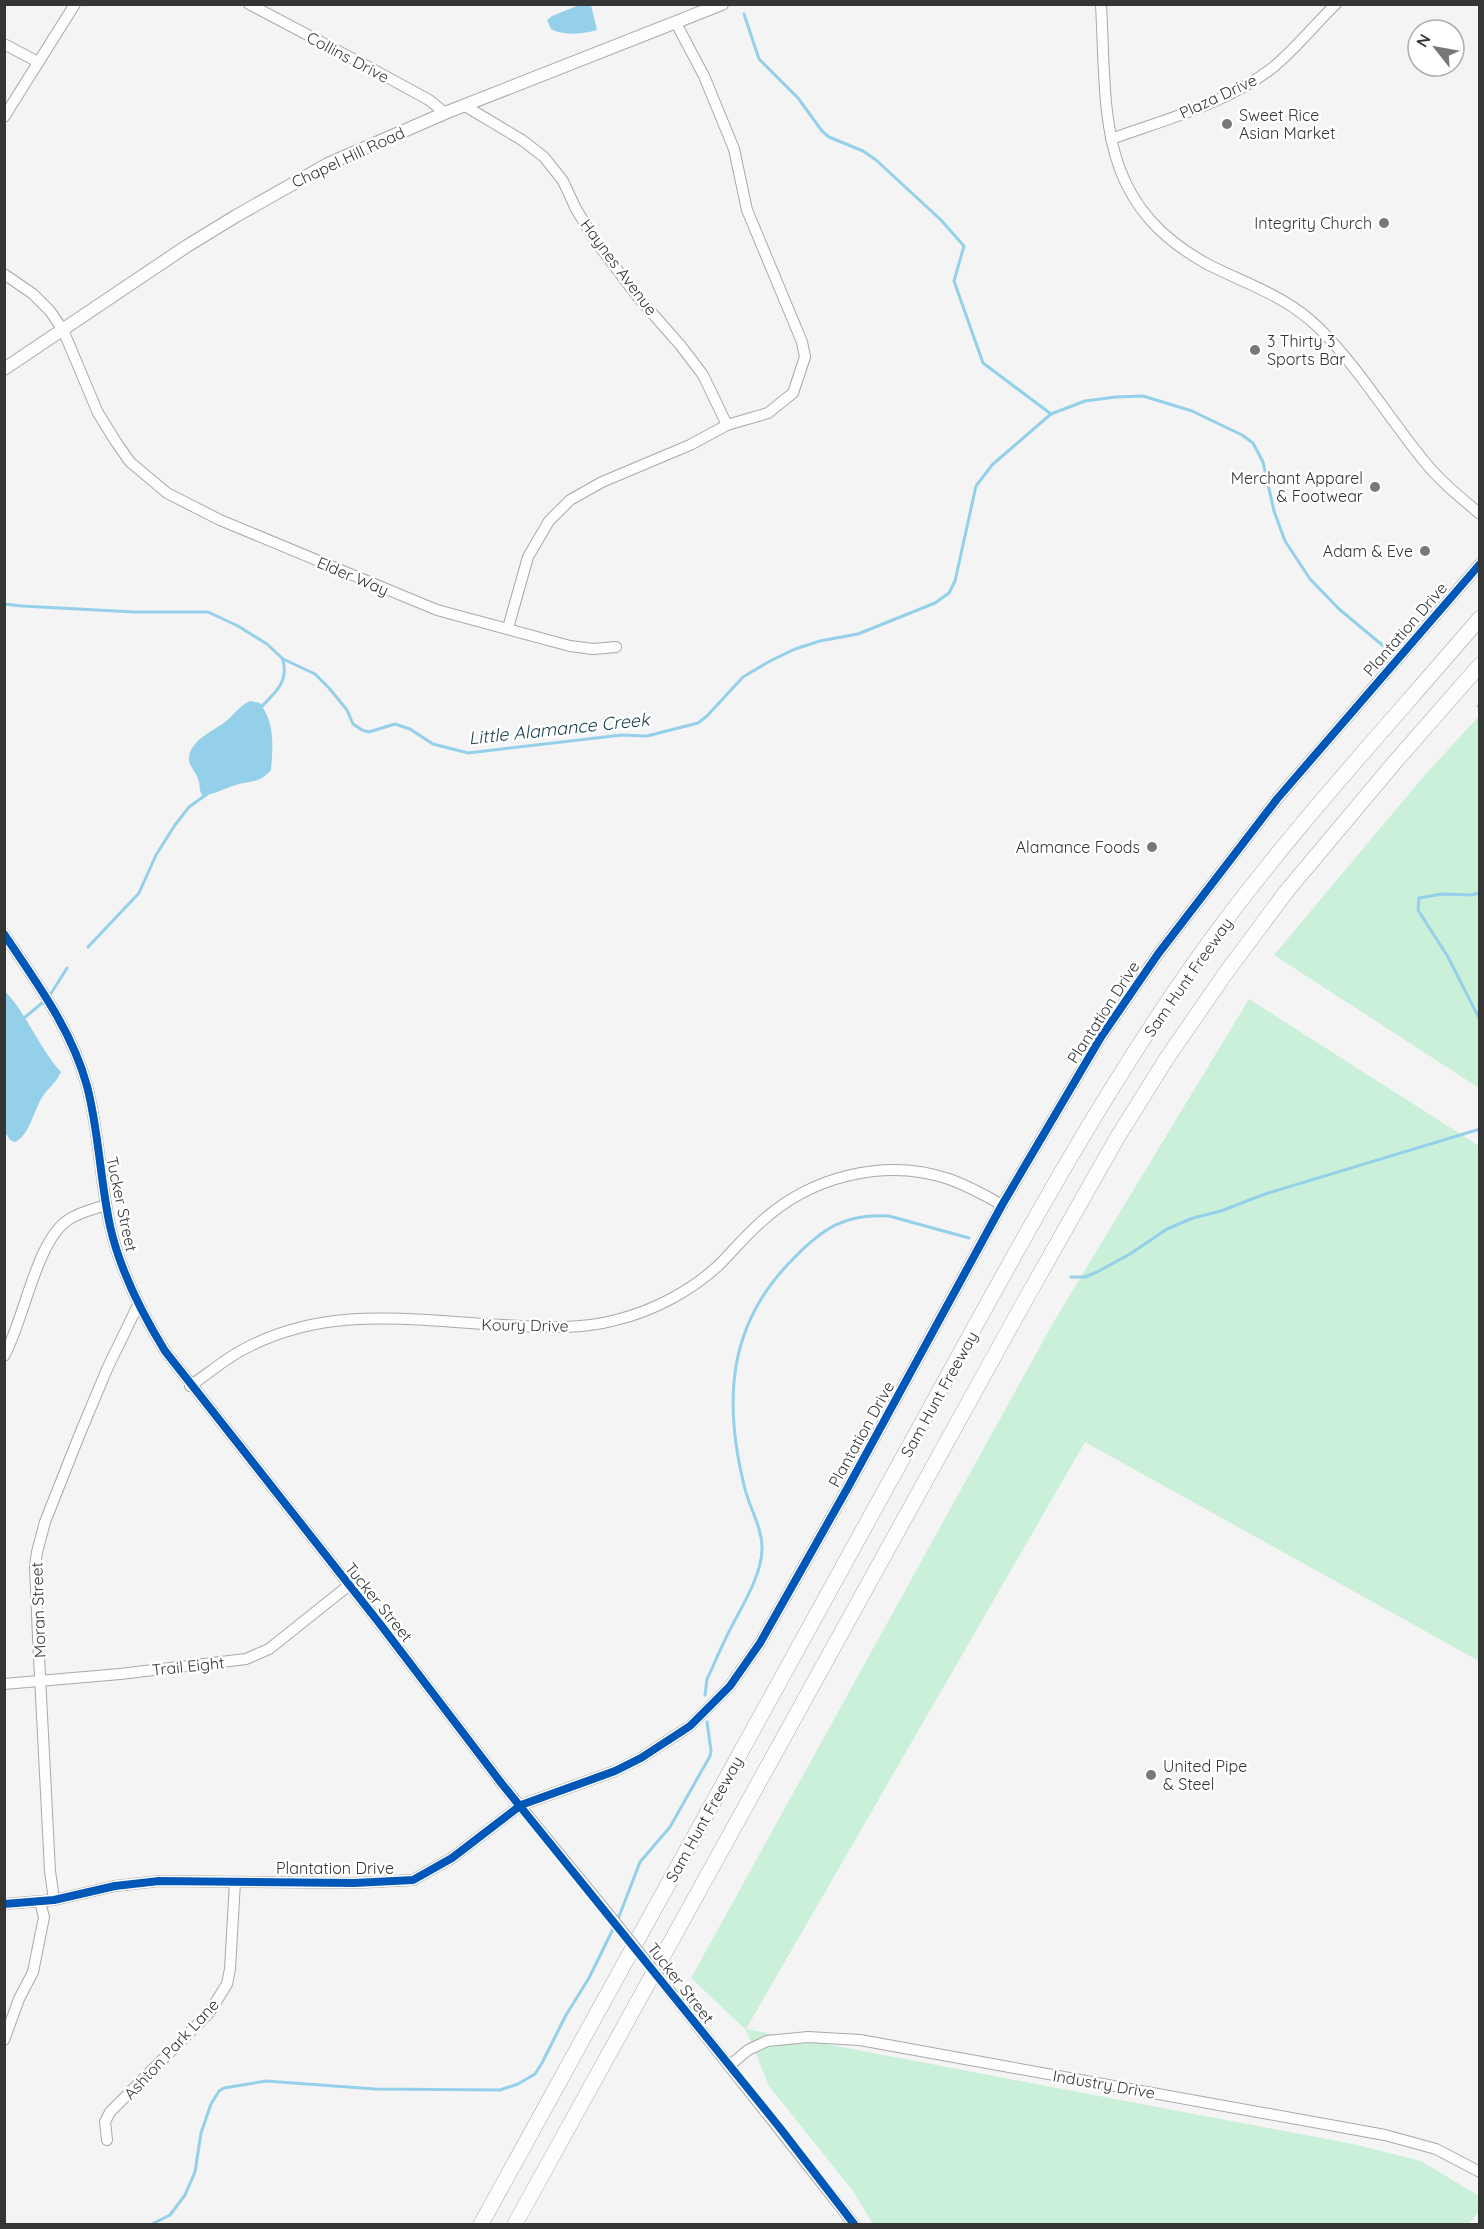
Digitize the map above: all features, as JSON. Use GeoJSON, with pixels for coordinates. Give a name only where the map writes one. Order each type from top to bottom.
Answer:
{"type":"FeatureCollection","features":[{"type":"Feature","properties":{"kind":"highway","name":"Sam Hunt Freeway"},"geometry":{"type":"LineString","coordinates":[[481,2224],[1019,1248],[1110,1093],[1166,1005],[1247,892],[1314,810],[1479,618]]}},
{"type":"Feature","properties":{"kind":"highway","name":"Sam Hunt Freeway"},"geometry":{"type":"LineString","coordinates":[[515,2224],[1117,1137],[1173,1049],[1286,892],[1479,665]]}},
{"type":"Feature","properties":{"kind":"main road","name":"Chapel Hill Road"},"geometry":{"type":"LineString","coordinates":[[4,369],[180,251],[301,178],[352,152],[722,4]]}},
{"type":"Feature","properties":{"kind":"street"},"geometry":{"type":"LineString","coordinates":[[4,117],[75,4]]}},
{"type":"Feature","properties":{"kind":"street","name":"Collins Drive"},"geometry":{"type":"LineString","coordinates":[[249,4],[429,100],[445,113]]}},
{"type":"Feature","properties":{"kind":"street"},"geometry":{"type":"LineString","coordinates":[[1101,4],[1107,118],[1111,139],[1123,180],[1144,213],[1173,241],[1208,264],[1285,301],[1318,327],[1360,376],[1441,480],[1479,514]]}},
{"type":"Feature","properties":{"kind":"street","name":"Plaza Drive"},"geometry":{"type":"LineString","coordinates":[[1111,139],[1202,106],[1261,76],[1293,50],[1336,4]]}},
{"type":"Feature","properties":{"kind":"street"},"geometry":{"type":"LineString","coordinates":[[508,628],[528,557],[549,521],[570,500],[602,482],[690,445],[727,425],[768,413],[793,393],[805,357],[802,342],[747,210],[734,149],[704,76],[676,23]]}},
{"type":"Feature","properties":{"kind":"street"},"geometry":{"type":"LineString","coordinates":[[4,44],[38,62]]}},
{"type":"Feature","properties":{"kind":"street","name":"Haynes Avenue"},"geometry":{"type":"LineString","coordinates":[[465,106],[522,140],[544,157],[563,181],[576,209],[597,243],[638,297],[703,375],[727,425]]}},
{"type":"Feature","properties":{"kind":"street","name":"Elder Way"},"geometry":{"type":"LineString","coordinates":[[4,274],[33,294],[50,311],[63,330],[98,413],[110,432],[130,462],[167,493],[220,520],[437,610],[570,646],[593,649],[616,647]]}},
{"type":"Feature","properties":{"kind":"street","name":"Plantation Drive"},"geometry":{"type":"LineString","coordinates":[[4,1904],[54,1900],[115,1886],[159,1881],[354,1883],[413,1880],[452,1858],[521,1805],[615,1771],[641,1758],[690,1726],[730,1686],[746,1665],[778,1613],[1002,1204],[1101,1037],[1162,948],[1277,799],[1479,564]]}},
{"type":"Feature","properties":{"kind":"street","name":"Tucker Street"},"geometry":{"type":"LineString","coordinates":[[4,934],[54,1010],[76,1053],[89,1096],[106,1205],[118,1255],[138,1305],[165,1351],[190,1386],[854,2224]]}},
{"type":"Feature","properties":{"kind":"street","name":"Koury Drive"},"geometry":{"type":"LineString","coordinates":[[190,1386],[246,1348],[275,1335],[326,1321],[374,1317],[557,1328],[616,1321],[651,1309],[699,1282],[759,1223],[782,1204],[807,1189],[833,1179],[862,1172],[908,1172],[947,1179],[1002,1204]]}},
{"type":"Feature","properties":{"kind":"street"},"geometry":{"type":"LineString","coordinates":[[4,1356],[46,1248],[58,1228],[81,1213],[106,1205]]}},
{"type":"Feature","properties":{"kind":"street","name":"Moran Street"},"geometry":{"type":"LineString","coordinates":[[54,1900],[50,1871],[35,1566],[39,1540],[107,1369],[138,1305]]}},
{"type":"Feature","properties":{"kind":"street","name":"Trail Eight"},"geometry":{"type":"LineString","coordinates":[[4,1684],[246,1659],[269,1649],[348,1586]]}},
{"type":"Feature","properties":{"kind":"street","name":"Ashton Park Lane"},"geometry":{"type":"LineString","coordinates":[[108,2140],[105,2122],[110,2112],[209,2013],[227,1984],[230,1969],[235,1882]]}},
{"type":"Feature","properties":{"kind":"street"},"geometry":{"type":"LineString","coordinates":[[4,2040],[16,2007],[33,1972],[44,1917],[40,1902]]}},
{"type":"Feature","properties":{"kind":"street","name":"Industry Drive"},"geometry":{"type":"LineString","coordinates":[[729,2067],[748,2050],[767,2041],[808,2037],[860,2040],[1385,2134],[1437,2149],[1479,2172]]}},
{"type":"Feature","properties":{"kind":"green space"},"geometry":{"type":"Polygon","coordinates":[[[1479,716],[1479,1088],[1274,955],[1424,776],[1479,716]]]}},
{"type":"Feature","properties":{"kind":"green space"},"geometry":{"type":"Polygon","coordinates":[[[1249,999],[1479,1146],[1479,1661],[1085,1442],[746,2029],[1353,2144],[1421,2161],[1479,2196],[1479,2212],[1468,2224],[873,2224],[853,2191],[769,2086],[746,2030],[691,1978],[1053,1323],[1249,999]]]}},
{"type":"Feature","properties":{"kind":"water"},"geometry":{"type":"Polygon","coordinates":[[[582,4],[591,5],[597,30],[574,34],[551,29],[547,20],[582,4]]]}},
{"type":"Feature","properties":{"kind":"water"},"geometry":{"type":"Polygon","coordinates":[[[250,701],[260,703],[271,727],[271,770],[259,780],[203,796],[190,763],[191,751],[198,741],[250,701]]]}},
{"type":"Feature","properties":{"kind":"water"},"geometry":{"type":"Polygon","coordinates":[[[5,991],[61,1072],[41,1099],[27,1130],[15,1142],[10,1140],[5,1132],[5,991]]]}},
{"type":"Feature","properties":{"kind":"waterway"},"geometry":{"type":"LineString","coordinates":[[744,14],[759,59],[798,98],[822,131],[829,137],[863,151],[876,160],[941,220],[964,246],[954,281],[983,363],[1051,414]]}},
{"type":"Feature","properties":{"kind":"waterway","name":"Little Alamance Creek"},"geometry":{"type":"LineString","coordinates":[[4,604],[134,612],[208,612],[238,626],[267,644],[283,659],[315,674],[347,710],[353,724],[362,730],[369,732],[395,724],[410,729],[433,744],[468,753],[622,735],[647,736],[698,723],[743,677],[795,649],[820,641],[858,634],[935,603],[949,593],[955,581],[976,486],[992,465],[1051,414],[1085,401],[1143,396],[1192,411],[1242,435],[1253,443],[1263,462],[1274,511],[1285,541],[1310,579],[1339,609],[1387,649]]}},
{"type":"Feature","properties":{"kind":"waterway"},"geometry":{"type":"LineString","coordinates":[[261,707],[280,686],[284,675],[283,660]]}},
{"type":"Feature","properties":{"kind":"waterway"},"geometry":{"type":"LineString","coordinates":[[88,947],[139,893],[156,855],[175,825],[189,807],[207,794]]}},
{"type":"Feature","properties":{"kind":"waterway","name":"Little Alamance Creek"},"geometry":{"type":"LineString","coordinates":[[1480,893],[1442,894],[1419,898],[1418,910],[1448,957],[1480,1020]]}},
{"type":"Feature","properties":{"kind":"waterway"},"geometry":{"type":"LineString","coordinates":[[50,995],[67,968]]}},
{"type":"Feature","properties":{"kind":"waterway"},"geometry":{"type":"LineString","coordinates":[[23,1019],[42,1003]]}},
{"type":"Feature","properties":{"kind":"waterway"},"geometry":{"type":"LineString","coordinates":[[1071,1277],[1085,1277],[1097,1272],[1130,1254],[1167,1229],[1193,1218],[1480,1129]]}},
{"type":"Feature","properties":{"kind":"waterway"},"geometry":{"type":"LineString","coordinates":[[705,1695],[707,1679],[753,1585],[761,1561],[762,1542],[745,1489],[738,1457],[733,1395],[736,1366],[743,1337],[755,1310],[772,1283],[805,1247],[825,1231],[848,1220],[860,1217],[889,1216],[969,1238]]}},
{"type":"Feature","properties":{"kind":"waterway"},"geometry":{"type":"LineString","coordinates":[[618,1919],[640,1862],[670,1827],[710,1756],[707,1722]]}},
{"type":"Feature","properties":{"kind":"waterway"},"geometry":{"type":"LineString","coordinates":[[152,2224],[170,2215],[185,2195],[195,2172],[201,2133],[211,2104],[219,2091],[224,2088],[266,2081],[375,2089],[500,2090],[518,2084],[535,2074],[566,2015],[589,1978],[615,1925]]}},
{"type":"Feature","properties":{"kind":"cycle path"},"geometry":{"type":"LineString","coordinates":[[4,1904],[54,1900],[115,1886],[159,1881],[354,1883],[413,1880],[452,1858],[521,1805],[615,1771],[641,1758],[690,1726],[730,1686],[760,1643],[1002,1205],[1101,1037],[1158,954],[1277,799],[1480,564]]}},
{"type":"Feature","properties":{"kind":"cycle path"},"geometry":{"type":"LineString","coordinates":[[4,934],[52,1007],[80,1065],[91,1103],[114,1243],[132,1291],[165,1351],[380,1624],[502,1784],[780,2128],[854,2224]]}},
{"type":"Feature","properties":{"kind":"place","name":"Sweet Rice Asian Market"},"geometry":{"type":"Point","coordinates":[1227,124]}},
{"type":"Feature","properties":{"kind":"place","name":"Integrity Church"},"geometry":{"type":"Point","coordinates":[1384,223]}},
{"type":"Feature","properties":{"kind":"place","name":"3 Thirty 3 Sports Bar"},"geometry":{"type":"Point","coordinates":[1255,350]}},
{"type":"Feature","properties":{"kind":"place","name":"Merchant Apparel & Footwear"},"geometry":{"type":"Point","coordinates":[1375,487]}},
{"type":"Feature","properties":{"kind":"place","name":"Adam & Eve"},"geometry":{"type":"Point","coordinates":[1425,551]}},
{"type":"Feature","properties":{"kind":"place","name":"Alamance Foods"},"geometry":{"type":"Point","coordinates":[1152,847]}},
{"type":"Feature","properties":{"kind":"place","name":"United Pipe & Steel"},"geometry":{"type":"Point","coordinates":[1151,1775]}}]}
